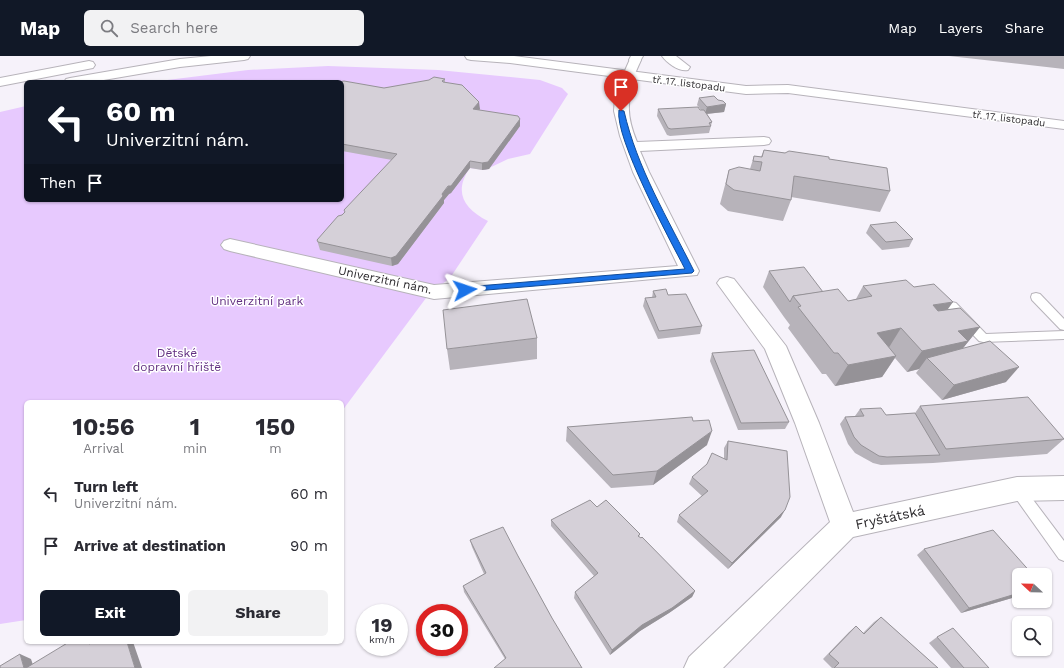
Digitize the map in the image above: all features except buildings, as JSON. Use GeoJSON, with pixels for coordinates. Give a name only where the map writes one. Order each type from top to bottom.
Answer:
{"type":"FeatureCollection","features":[{"type":"Feature","properties":{"kind":"street"},"geometry":{"type":"LineString","coordinates":[[82,80],[180,63],[244,56]]}},
{"type":"Feature","properties":{"kind":"street","name":"tř. 17. listopadu"},"geometry":{"type":"LineString","coordinates":[[471,56],[516,60],[746,90],[788,89],[1064,125]]}},
{"type":"Feature","properties":{"kind":"street"},"geometry":{"type":"LineString","coordinates":[[668,56],[684,67]]}},
{"type":"Feature","properties":{"kind":"street","name":"tř. 17. listopadu"},"geometry":{"type":"LineString","coordinates":[[620,59],[636,58],[652,63],[700,69]]}},
{"type":"Feature","properties":{"kind":"street","name":"Univerzitní nám."},"geometry":{"type":"LineString","coordinates":[[230,245],[434,292],[690,271],[641,172],[627,136],[621,111],[622,97],[636,58]]}},
{"type":"Feature","properties":{"kind":"street"},"geometry":{"type":"LineString","coordinates":[[0,82],[103,63]]}},
{"type":"Feature","properties":{"kind":"street","name":"tř. 17. listopadu"},"geometry":{"type":"LineString","coordinates":[[753,78],[788,89]]}},
{"type":"Feature","properties":{"kind":"street"},"geometry":{"type":"LineString","coordinates":[[631,147],[764,141]]}},
{"type":"Feature","properties":{"kind":"street"},"geometry":{"type":"LineString","coordinates":[[727,283],[776,346],[807,423],[845,526]]}},
{"type":"Feature","properties":{"kind":"street","name":"Fryštátská"},"geometry":{"type":"LineString","coordinates":[[700,668],[845,526],[1017,489],[1064,488]]}},
{"type":"Feature","properties":{"kind":"lane"},"geometry":{"type":"LineString","coordinates":[[1036,297],[1064,326]]}},
{"type":"Feature","properties":{"kind":"lane"},"geometry":{"type":"LineString","coordinates":[[952,306],[983,338],[1064,335]]}},
{"type":"Feature","properties":{"kind":"lane"},"geometry":{"type":"LineString","coordinates":[[1017,489],[1064,554]]}},
{"type":"Feature","properties":{"kind":"green space","name":"Univerzitní park"},"geometry":{"type":"Polygon","coordinates":[[[328,66],[438,70],[540,80],[562,88],[568,94],[530,154],[508,159],[485,170],[470,168],[462,185],[464,199],[473,211],[488,221],[450,278],[429,294],[344,408],[344,400],[24,400],[24,620],[0,624],[0,112],[24,106],[24,202],[344,202],[344,80],[167,80],[248,70],[328,66]]]}},
{"type":"Feature","properties":{"kind":"route"},"geometry":{"type":"LineString","coordinates":[[465,290],[690,271],[641,172],[629,143],[621,111]]}},
{"type":"Feature","properties":{"kind":"park label","name":"Dětské dopravní hřiště"},"geometry":{"type":"Point","coordinates":[177,360]}}]}
